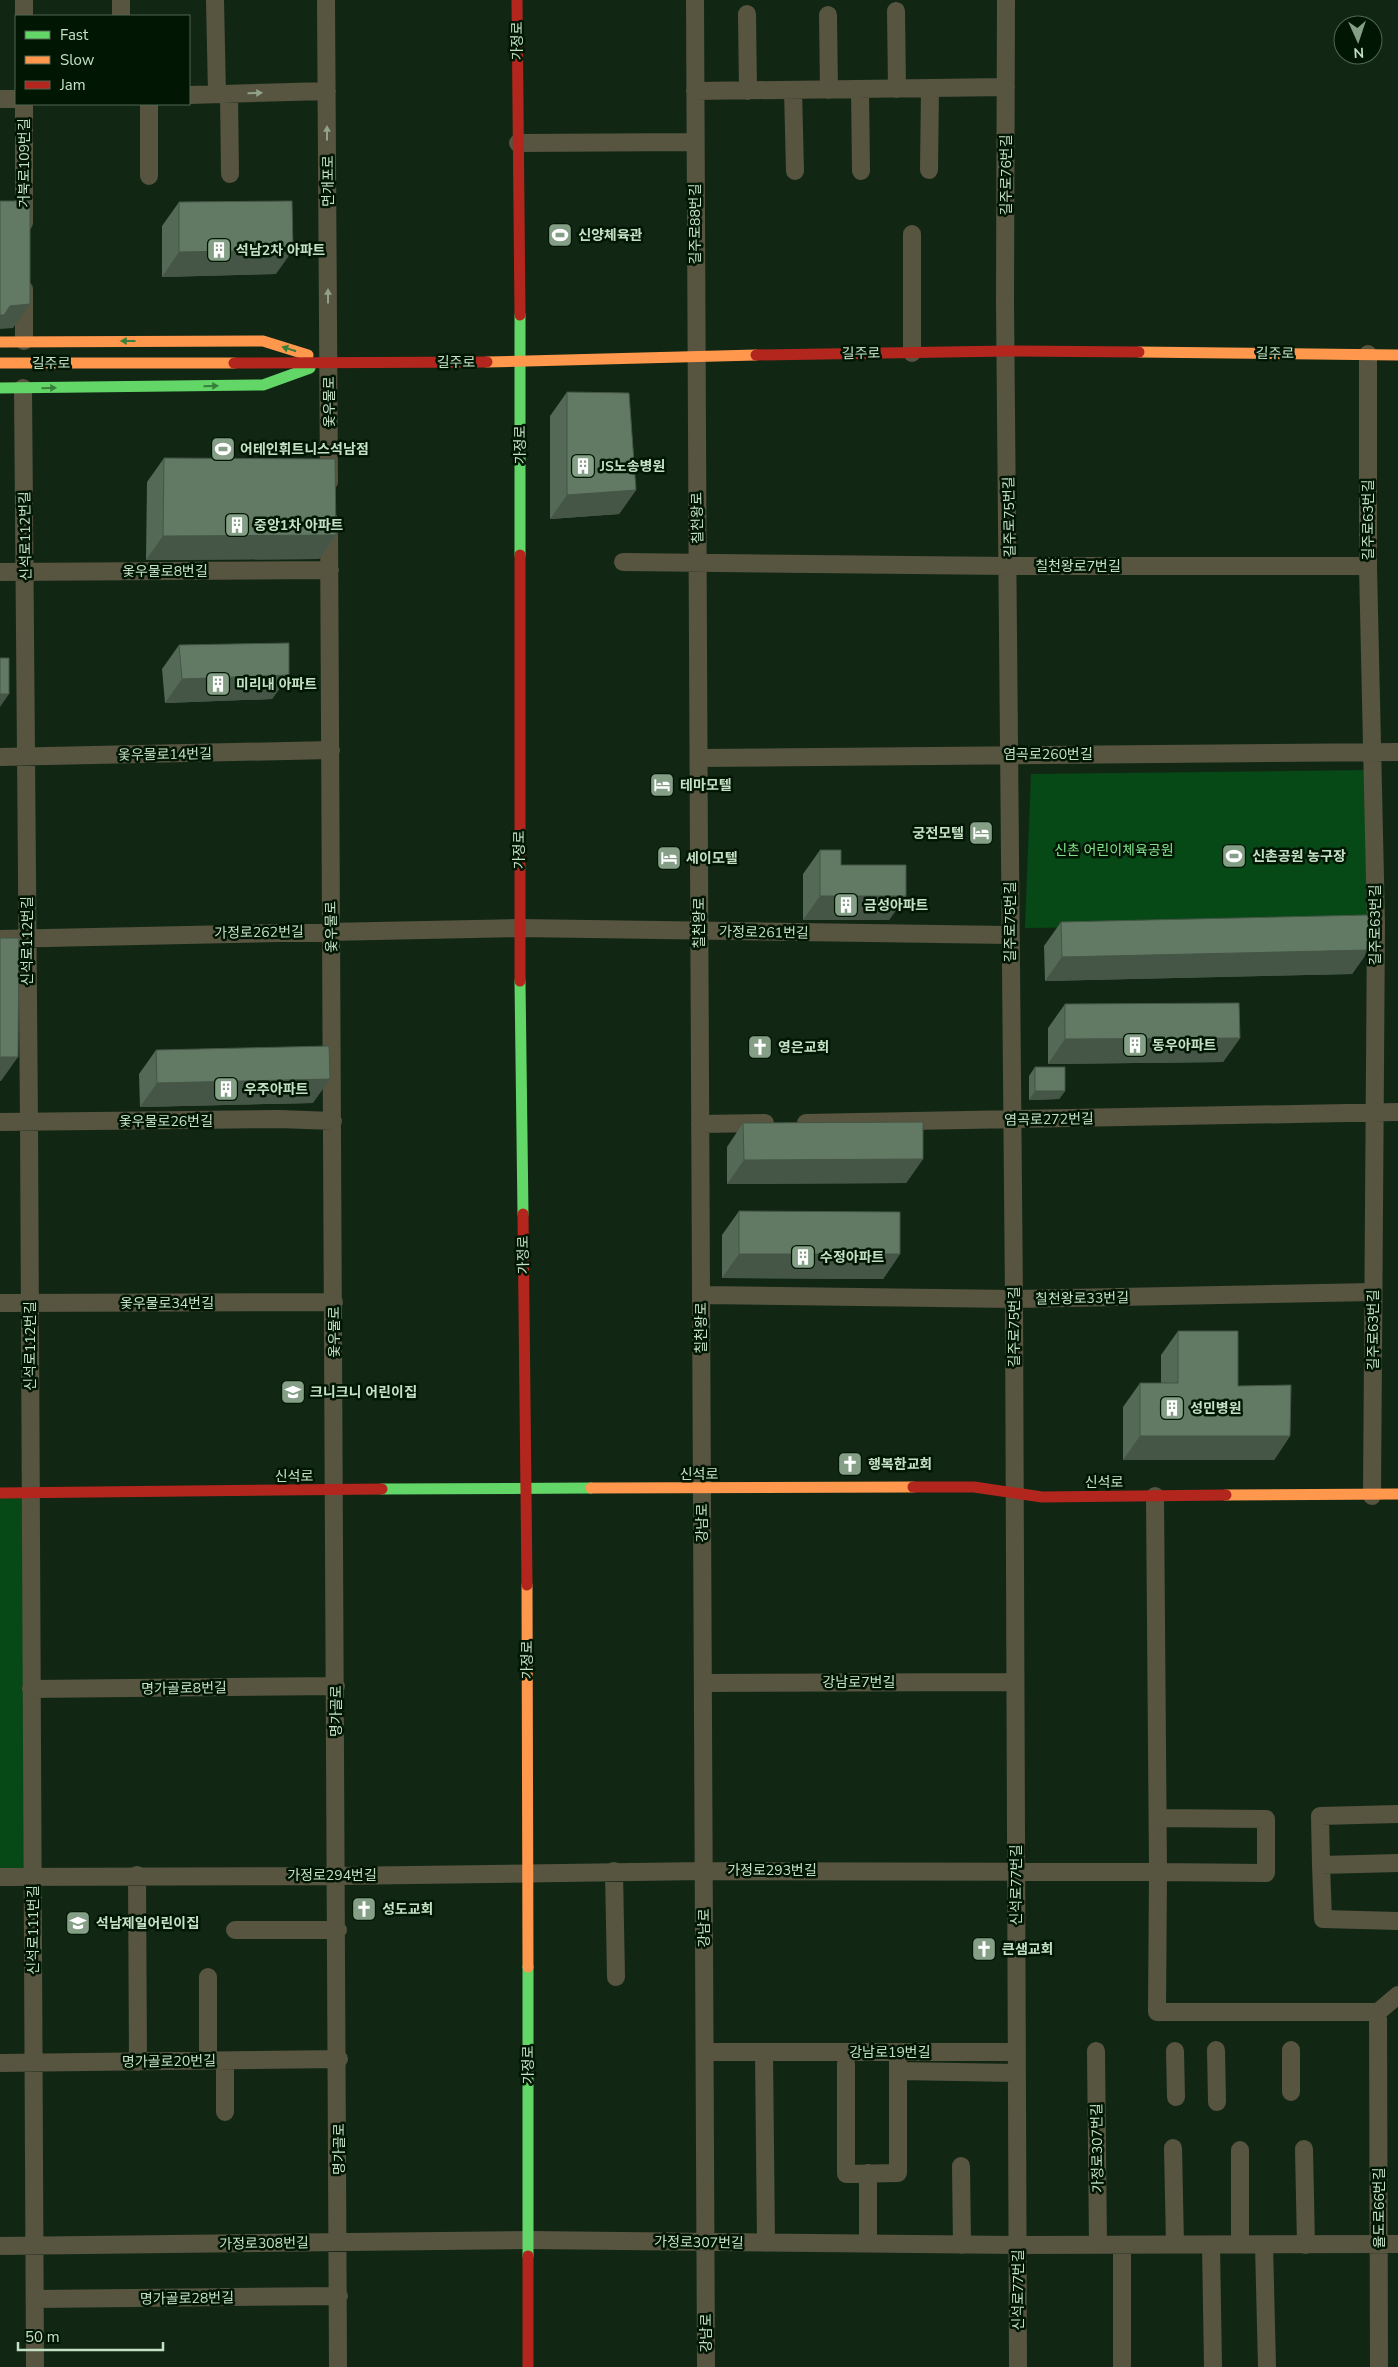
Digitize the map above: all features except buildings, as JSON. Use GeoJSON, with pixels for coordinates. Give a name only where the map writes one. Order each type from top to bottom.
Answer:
{"type":"FeatureCollection","features":[{"type":"Feature","properties":{"kind":"street"},"geometry":{"type":"LineString","coordinates":[[24,0],[24,15]]}},
{"type":"Feature","properties":{"kind":"street"},"geometry":{"type":"LineString","coordinates":[[121,0],[121,15]]}},
{"type":"Feature","properties":{"kind":"street"},"geometry":{"type":"LineString","coordinates":[[215,0],[230,174]]}},
{"type":"Feature","properties":{"kind":"street","name":"면개포로"},"geometry":{"type":"LineString","coordinates":[[326,0],[329,362]]}},
{"type":"Feature","properties":{"kind":"street","name":"가정로"},"geometry":{"type":"LineString","coordinates":[[517,0],[520,362],[519,928],[527,1488],[528,2367]]}},
{"type":"Feature","properties":{"kind":"street","name":"길주로88번길"},"geometry":{"type":"LineString","coordinates":[[695,0],[696,356]]}},
{"type":"Feature","properties":{"kind":"street","name":"길주로76번길"},"geometry":{"type":"LineString","coordinates":[[1006,0],[1007,351]]}},
{"type":"Feature","properties":{"kind":"street"},"geometry":{"type":"LineString","coordinates":[[896,11],[897,89]]}},
{"type":"Feature","properties":{"kind":"street"},"geometry":{"type":"LineString","coordinates":[[747,14],[748,91]]}},
{"type":"Feature","properties":{"kind":"street"},"geometry":{"type":"LineString","coordinates":[[828,15],[829,90]]}},
{"type":"Feature","properties":{"kind":"street"},"geometry":{"type":"LineString","coordinates":[[695,92],[1006,87]]}},
{"type":"Feature","properties":{"kind":"street"},"geometry":{"type":"LineString","coordinates":[[929,170],[930,88]]}},
{"type":"Feature","properties":{"kind":"street"},"geometry":{"type":"LineString","coordinates":[[860,89],[861,171]]}},
{"type":"Feature","properties":{"kind":"street"},"geometry":{"type":"LineString","coordinates":[[793,90],[795,171]]}},
{"type":"Feature","properties":{"kind":"street"},"geometry":{"type":"LineString","coordinates":[[190,95],[327,91]]}},
{"type":"Feature","properties":{"kind":"street"},"geometry":{"type":"LineString","coordinates":[[0,99],[15,99]]}},
{"type":"Feature","properties":{"kind":"street","name":"거북로109번길"},"geometry":{"type":"LineString","coordinates":[[24,105],[24,242]]}},
{"type":"Feature","properties":{"kind":"street"},"geometry":{"type":"LineString","coordinates":[[149,105],[149,176]]}},
{"type":"Feature","properties":{"kind":"street"},"geometry":{"type":"LineString","coordinates":[[518,143],[695,142]]}},
{"type":"Feature","properties":{"kind":"street"},"geometry":{"type":"LineString","coordinates":[[912,234],[912,352]]}},
{"type":"Feature","properties":{"kind":"street"},"geometry":{"type":"LineString","coordinates":[[24,272],[24,342]]}},
{"type":"Feature","properties":{"kind":"street"},"geometry":{"type":"LineString","coordinates":[[0,342],[263,341],[329,362]]}},
{"type":"Feature","properties":{"kind":"street","name":"길주로"},"geometry":{"type":"LineString","coordinates":[[0,363],[520,362],[696,356],[1007,351],[1398,355]]}},
{"type":"Feature","properties":{"kind":"street","name":"길주로75번길"},"geometry":{"type":"LineString","coordinates":[[1007,351],[1014,1494]]}},
{"type":"Feature","properties":{"kind":"street","name":"길주로63번길"},"geometry":{"type":"LineString","coordinates":[[1368,354],[1368,566],[1376,923],[1373,1112],[1372,1496]]}},
{"type":"Feature","properties":{"kind":"street","name":"칠천왕로"},"geometry":{"type":"LineString","coordinates":[[696,356],[702,1489]]}},
{"type":"Feature","properties":{"kind":"street"},"geometry":{"type":"LineString","coordinates":[[0,388],[263,385],[329,362]]}},
{"type":"Feature","properties":{"kind":"street","name":"옻우물로"},"geometry":{"type":"LineString","coordinates":[[329,362],[330,931],[335,1491]]}},
{"type":"Feature","properties":{"kind":"street","name":"신석로112번길"},"geometry":{"type":"LineString","coordinates":[[23,388],[26,572],[26,938],[29,1121],[30,1493]]}},
{"type":"Feature","properties":{"kind":"street","name":"칠천왕로7번길"},"geometry":{"type":"LineString","coordinates":[[623,562],[1009,566],[1368,566]]}},
{"type":"Feature","properties":{"kind":"street","name":"옻우물로8번길"},"geometry":{"type":"LineString","coordinates":[[0,572],[330,570]]}},
{"type":"Feature","properties":{"kind":"street","name":"옻우물로14번길"},"geometry":{"type":"LineString","coordinates":[[0,757],[331,750]]}},
{"type":"Feature","properties":{"kind":"street","name":"염곡로260번길"},"geometry":{"type":"LineString","coordinates":[[698,758],[1398,752]]}},
{"type":"Feature","properties":{"kind":"street","name":"가정로261번길"},"geometry":{"type":"LineString","coordinates":[[519,928],[1010,936]]}},
{"type":"Feature","properties":{"kind":"street","name":"가정로262번길"},"geometry":{"type":"LineString","coordinates":[[0,938],[519,928]]}},
{"type":"Feature","properties":{"kind":"street","name":"염곡로272번길"},"geometry":{"type":"LineString","coordinates":[[700,1124],[1398,1112]]}},
{"type":"Feature","properties":{"kind":"street","name":"옻우물로26번길"},"geometry":{"type":"LineString","coordinates":[[0,1122],[333,1121]]}},
{"type":"Feature","properties":{"kind":"street","name":"칠천왕로33번길"},"geometry":{"type":"LineString","coordinates":[[701,1295],[1014,1299],[1373,1292]]}},
{"type":"Feature","properties":{"kind":"street","name":"옻우물로34번길"},"geometry":{"type":"LineString","coordinates":[[0,1303],[334,1302]]}},
{"type":"Feature","properties":{"kind":"street","name":"신석로"},"geometry":{"type":"LineString","coordinates":[[0,1493],[527,1488],[974,1487],[1042,1497],[1372,1496],[1398,1494]]}},
{"type":"Feature","properties":{"kind":"street","name":"강남로"},"geometry":{"type":"LineString","coordinates":[[702,1489],[706,2367]]}},
{"type":"Feature","properties":{"kind":"street","name":"명가골로"},"geometry":{"type":"LineString","coordinates":[[335,1491],[338,2367]]}},
{"type":"Feature","properties":{"kind":"street","name":"신석로111번길"},"geometry":{"type":"LineString","coordinates":[[30,1493],[35,2367]]}},
{"type":"Feature","properties":{"kind":"street","name":"신석로77번길"},"geometry":{"type":"LineString","coordinates":[[1014,1494],[1018,2367]]}},
{"type":"Feature","properties":{"kind":"street"},"geometry":{"type":"LineString","coordinates":[[1155,1496],[1158,1818],[1157,2012],[1378,2012],[1398,1995]]}},
{"type":"Feature","properties":{"kind":"street","name":"강남로7번길"},"geometry":{"type":"LineString","coordinates":[[703,1682],[1015,1682]]}},
{"type":"Feature","properties":{"kind":"street","name":"명가골로8번길"},"geometry":{"type":"LineString","coordinates":[[31,1689],[336,1686]]}},
{"type":"Feature","properties":{"kind":"street"},"geometry":{"type":"LineString","coordinates":[[1398,1814],[1320,1816],[1323,1919],[1398,1921]]}},
{"type":"Feature","properties":{"kind":"street","name":"가정로293번길"},"geometry":{"type":"LineString","coordinates":[[528,1872],[1016,1870],[1266,1873],[1266,1818],[1158,1818]]}},
{"type":"Feature","properties":{"kind":"street"},"geometry":{"type":"LineString","coordinates":[[1321,1865],[1398,1863]]}},
{"type":"Feature","properties":{"kind":"street"},"geometry":{"type":"LineString","coordinates":[[614,1871],[616,1977]]}},
{"type":"Feature","properties":{"kind":"street","name":"가정로294번길"},"geometry":{"type":"LineString","coordinates":[[0,1877],[336,1876],[528,1872]]}},
{"type":"Feature","properties":{"kind":"street"},"geometry":{"type":"LineString","coordinates":[[136,1876],[138,2062]]}},
{"type":"Feature","properties":{"kind":"street"},"geometry":{"type":"LineString","coordinates":[[235,1930],[338,1930]]}},
{"type":"Feature","properties":{"kind":"street"},"geometry":{"type":"LineString","coordinates":[[208,1977],[216,2061],[225,2112]]}},
{"type":"Feature","properties":{"kind":"street","name":"율도로66번길"},"geometry":{"type":"LineString","coordinates":[[1378,2012],[1378,2367]]}},
{"type":"Feature","properties":{"kind":"street"},"geometry":{"type":"LineString","coordinates":[[1216,2050],[1217,2102]]}},
{"type":"Feature","properties":{"kind":"street"},"geometry":{"type":"LineString","coordinates":[[1291,2050],[1292,2092]]}},
{"type":"Feature","properties":{"kind":"street","name":"가정로307번길"},"geometry":{"type":"LineString","coordinates":[[1096,2051],[1098,2245]]}},
{"type":"Feature","properties":{"kind":"street"},"geometry":{"type":"LineString","coordinates":[[1175,2051],[1176,2097]]}},
{"type":"Feature","properties":{"kind":"street","name":"강남로19번길"},"geometry":{"type":"LineString","coordinates":[[704,2052],[1016,2052]]}},
{"type":"Feature","properties":{"kind":"street"},"geometry":{"type":"LineString","coordinates":[[764,2052],[766,2243]]}},
{"type":"Feature","properties":{"kind":"street"},"geometry":{"type":"LineString","coordinates":[[846,2064],[846,2174],[898,2173],[898,2052]]}},
{"type":"Feature","properties":{"kind":"street","name":"명가골로20번길"},"geometry":{"type":"LineString","coordinates":[[0,2063],[338,2059]]}},
{"type":"Feature","properties":{"kind":"street"},"geometry":{"type":"LineString","coordinates":[[898,2071],[1016,2073]]}},
{"type":"Feature","properties":{"kind":"street"},"geometry":{"type":"LineString","coordinates":[[1173,2148],[1175,2245]]}},
{"type":"Feature","properties":{"kind":"street"},"geometry":{"type":"LineString","coordinates":[[1304,2149],[1306,2245]]}},
{"type":"Feature","properties":{"kind":"street"},"geometry":{"type":"LineString","coordinates":[[1240,2150],[1240,2244]]}},
{"type":"Feature","properties":{"kind":"street"},"geometry":{"type":"LineString","coordinates":[[961,2166],[962,2245]]}},
{"type":"Feature","properties":{"kind":"street"},"geometry":{"type":"LineString","coordinates":[[868,2173],[868,2244]]}},
{"type":"Feature","properties":{"kind":"street","name":"가정로308번길"},"geometry":{"type":"LineString","coordinates":[[0,2246],[529,2240]]}},
{"type":"Feature","properties":{"kind":"street","name":"가정로307번길"},"geometry":{"type":"LineString","coordinates":[[529,2240],[962,2245],[1398,2244]]}},
{"type":"Feature","properties":{"kind":"street"},"geometry":{"type":"LineString","coordinates":[[1122,2245],[1122,2367]]}},
{"type":"Feature","properties":{"kind":"street"},"geometry":{"type":"LineString","coordinates":[[1211,2245],[1213,2367]]}},
{"type":"Feature","properties":{"kind":"street"},"geometry":{"type":"LineString","coordinates":[[1264,2245],[1266,2367]]}},
{"type":"Feature","properties":{"kind":"street","name":"명가골로28번길"},"geometry":{"type":"LineString","coordinates":[[35,2299],[339,2296]]}},
{"type":"Feature","properties":{"kind":"green space","name":"신촌 어린이체육공원"},"geometry":{"type":"Polygon","coordinates":[[[1373,770],[1376,923],[1025,928],[1031,774],[1373,770]]]}},
{"type":"Feature","properties":{"kind":"green space"},"geometry":{"type":"Polygon","coordinates":[[[0,1493],[31,1493],[32,1876],[0,1877],[0,1493]]]}},
{"type":"Feature","properties":{"kind":"traffic: fast"},"geometry":{"type":"LineString","coordinates":[[520,315],[520,555]]}},
{"type":"Feature","properties":{"kind":"traffic: fast"},"geometry":{"type":"LineString","coordinates":[[0,388],[263,385],[310,368]]}},
{"type":"Feature","properties":{"kind":"traffic: fast"},"geometry":{"type":"LineString","coordinates":[[520,981],[523,1214]]}},
{"type":"Feature","properties":{"kind":"traffic: fast"},"geometry":{"type":"LineString","coordinates":[[382,1489],[591,1488]]}},
{"type":"Feature","properties":{"kind":"traffic: fast"},"geometry":{"type":"LineString","coordinates":[[528,1967],[528,2256]]}},
{"type":"Feature","properties":{"kind":"traffic: slow"},"geometry":{"type":"LineString","coordinates":[[0,342],[263,341],[308,355]]}},
{"type":"Feature","properties":{"kind":"traffic: slow"},"geometry":{"type":"LineString","coordinates":[[1139,352],[1398,355]]}},
{"type":"Feature","properties":{"kind":"traffic: slow"},"geometry":{"type":"LineString","coordinates":[[487,362],[756,355]]}},
{"type":"Feature","properties":{"kind":"traffic: slow"},"geometry":{"type":"LineString","coordinates":[[0,363],[234,363]]}},
{"type":"Feature","properties":{"kind":"traffic: slow"},"geometry":{"type":"LineString","coordinates":[[591,1488],[913,1487]]}},
{"type":"Feature","properties":{"kind":"traffic: slow"},"geometry":{"type":"LineString","coordinates":[[1226,1495],[1398,1494]]}},
{"type":"Feature","properties":{"kind":"traffic: slow"},"geometry":{"type":"LineString","coordinates":[[527,1585],[528,1967]]}},
{"type":"Feature","properties":{"kind":"traffic: jam"},"geometry":{"type":"LineString","coordinates":[[517,0],[520,315]]}},
{"type":"Feature","properties":{"kind":"traffic: jam"},"geometry":{"type":"LineString","coordinates":[[756,355],[1007,351],[1139,352]]}},
{"type":"Feature","properties":{"kind":"traffic: jam"},"geometry":{"type":"LineString","coordinates":[[234,363],[487,362]]}},
{"type":"Feature","properties":{"kind":"traffic: jam"},"geometry":{"type":"LineString","coordinates":[[520,555],[520,981]]}},
{"type":"Feature","properties":{"kind":"traffic: jam"},"geometry":{"type":"LineString","coordinates":[[523,1214],[527,1585]]}},
{"type":"Feature","properties":{"kind":"traffic: jam"},"geometry":{"type":"LineString","coordinates":[[913,1487],[974,1487],[1042,1497],[1226,1495]]}},
{"type":"Feature","properties":{"kind":"traffic: jam"},"geometry":{"type":"LineString","coordinates":[[0,1493],[382,1489]]}},
{"type":"Feature","properties":{"kind":"traffic: jam"},"geometry":{"type":"LineString","coordinates":[[528,2256],[528,2367]]}},
{"type":"Feature","properties":{"kind":"place","name":"신양체육관"},"geometry":{"type":"Point","coordinates":[560,235]}},
{"type":"Feature","properties":{"kind":"place","name":"석남2차 아파트"},"geometry":{"type":"Point","coordinates":[219,250]}},
{"type":"Feature","properties":{"kind":"place","name":"어테인휘트니스석남점"},"geometry":{"type":"Point","coordinates":[223,449]}},
{"type":"Feature","properties":{"kind":"place","name":"JS노송병원"},"geometry":{"type":"Point","coordinates":[583,466]}},
{"type":"Feature","properties":{"kind":"place","name":"중앙1차 아파트"},"geometry":{"type":"Point","coordinates":[237,525]}},
{"type":"Feature","properties":{"kind":"place","name":"미리내 아파트"},"geometry":{"type":"Point","coordinates":[218,684]}},
{"type":"Feature","properties":{"kind":"place","name":"테마모텔"},"geometry":{"type":"Point","coordinates":[662,785]}},
{"type":"Feature","properties":{"kind":"place","name":"궁전모텔"},"geometry":{"type":"Point","coordinates":[981,833]}},
{"type":"Feature","properties":{"kind":"place","name":"신촌공원 농구장"},"geometry":{"type":"Point","coordinates":[1234,856]}},
{"type":"Feature","properties":{"kind":"place","name":"세이모텔"},"geometry":{"type":"Point","coordinates":[669,858]}},
{"type":"Feature","properties":{"kind":"place","name":"금성아파트"},"geometry":{"type":"Point","coordinates":[846,905]}},
{"type":"Feature","properties":{"kind":"place","name":"동우아파트"},"geometry":{"type":"Point","coordinates":[1135,1045]}},
{"type":"Feature","properties":{"kind":"place","name":"영은교회"},"geometry":{"type":"Point","coordinates":[760,1047]}},
{"type":"Feature","properties":{"kind":"place","name":"우주아파트"},"geometry":{"type":"Point","coordinates":[226,1089]}},
{"type":"Feature","properties":{"kind":"place","name":"수정아파트"},"geometry":{"type":"Point","coordinates":[803,1257]}},
{"type":"Feature","properties":{"kind":"place","name":"크니크니 어린이집"},"geometry":{"type":"Point","coordinates":[293,1392]}},
{"type":"Feature","properties":{"kind":"place","name":"성민병원"},"geometry":{"type":"Point","coordinates":[1172,1408]}},
{"type":"Feature","properties":{"kind":"place","name":"행복한교회"},"geometry":{"type":"Point","coordinates":[850,1464]}},
{"type":"Feature","properties":{"kind":"place","name":"성도교회"},"geometry":{"type":"Point","coordinates":[364,1909]}},
{"type":"Feature","properties":{"kind":"place","name":"석남제일어린이집"},"geometry":{"type":"Point","coordinates":[78,1923]}},
{"type":"Feature","properties":{"kind":"place","name":"큰샘교회"},"geometry":{"type":"Point","coordinates":[984,1949]}}]}
